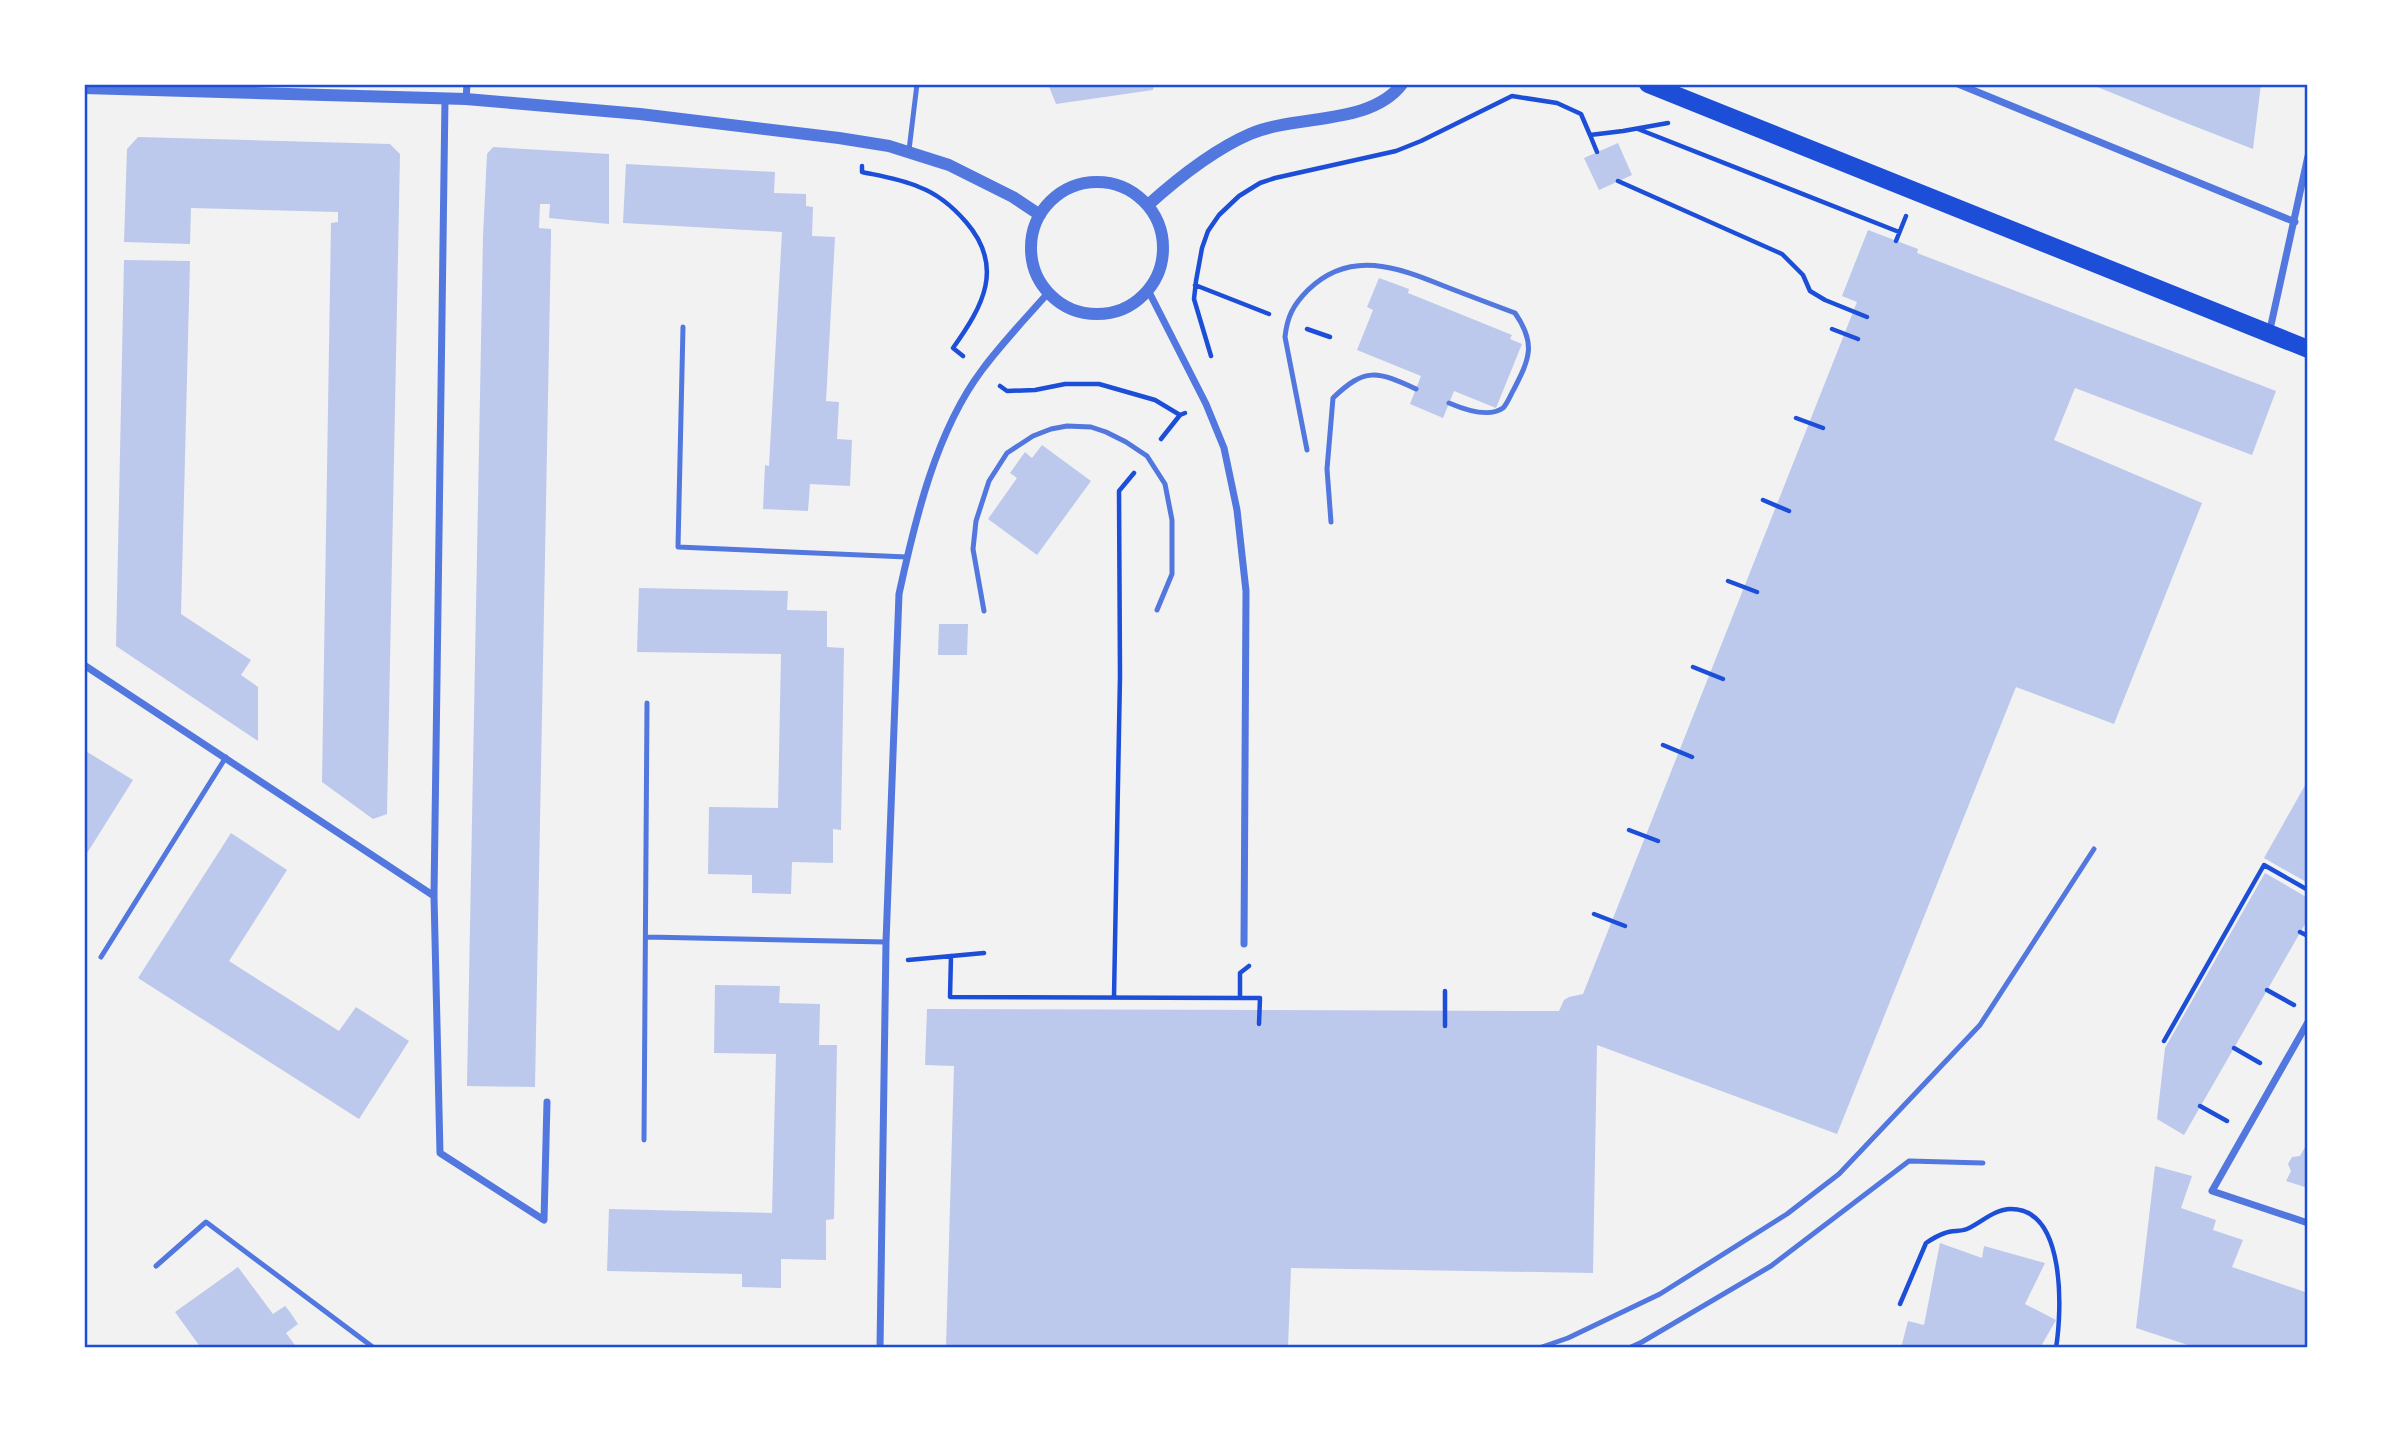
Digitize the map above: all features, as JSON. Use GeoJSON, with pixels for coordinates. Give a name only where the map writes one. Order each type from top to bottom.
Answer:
{"type":"FeatureCollection","features":[{"type":"Feature","properties":{"kind":"main road"},"geometry":{"type":"LineString","coordinates":[[1647,84],[2308,349]]}},
{"type":"Feature","properties":{"kind":"street"},"geometry":{"type":"LineString","coordinates":[[466,99],[467,84]]}},
{"type":"Feature","properties":{"kind":"street"},"geometry":{"type":"LineString","coordinates":[[1149,205],[1190,170],[1251,133],[1345,114],[1378,104],[1396,93],[1402,84]]}},
{"type":"Feature","properties":{"kind":"street"},"geometry":{"type":"LineString","coordinates":[[1958,84],[2295,222]]}},
{"type":"Feature","properties":{"kind":"street"},"geometry":{"type":"LineString","coordinates":[[84,88],[466,99],[640,114],[866,141],[909,151],[949,165],[1040,215]]}},
{"type":"Feature","properties":{"kind":"street"},"geometry":{"type":"LineString","coordinates":[[445,99],[434,896],[440,1153],[544,1220],[547,1102]]}},
{"type":"Feature","properties":{"kind":"street"},"geometry":{"type":"LineString","coordinates":[[2269,335],[2308,156]]}},
{"type":"Feature","properties":{"kind":"street"},"geometry":{"type":"LineString","coordinates":[[1104,182],[1129,189],[1149,205],[1158,220],[1163,237],[1159,271],[1148,290],[1130,305],[1110,313],[1087,313],[1066,306],[1048,293],[1037,275],[1031,255],[1032,234],[1040,215],[1056,196],[1079,184],[1104,182]]}},
{"type":"Feature","properties":{"kind":"street"},"geometry":{"type":"LineString","coordinates":[[1148,290],[1206,404],[1224,448],[1237,510],[1244,560],[1246,665],[1244,944]]}},
{"type":"Feature","properties":{"kind":"street"},"geometry":{"type":"LineString","coordinates":[[880,1348],[886,942],[899,594],[907,557],[938,455],[956,412],[982,370],[1048,293]]}},
{"type":"Feature","properties":{"kind":"street"},"geometry":{"type":"LineString","coordinates":[[84,665],[434,896]]}},
{"type":"Feature","properties":{"kind":"street"},"geometry":{"type":"LineString","coordinates":[[2308,1022],[2212,1191],[2308,1223]]}},
{"type":"Feature","properties":{"kind":"lane"},"geometry":{"type":"LineString","coordinates":[[909,151],[917,84]]}},
{"type":"Feature","properties":{"kind":"lane"},"geometry":{"type":"LineString","coordinates":[[1307,450],[1285,337],[1286,321],[1300,298],[1314,284],[1335,271],[1379,265],[1403,270],[1515,313],[1526,329],[1530,343],[1529,356],[1503,408],[1493,412],[1449,404]]}},
{"type":"Feature","properties":{"kind":"lane"},"geometry":{"type":"LineString","coordinates":[[683,327],[678,547],[907,557]]}},
{"type":"Feature","properties":{"kind":"lane"},"geometry":{"type":"LineString","coordinates":[[1331,522],[1327,469],[1333,398],[1360,377],[1371,374],[1385,376],[1416,389]]}},
{"type":"Feature","properties":{"kind":"lane"},"geometry":{"type":"LineString","coordinates":[[984,611],[973,549],[976,521],[989,481],[1007,453],[1033,436],[1067,426],[1091,427],[1106,432],[1147,456],[1165,484],[1172,520],[1172,574],[1157,610]]}},
{"type":"Feature","properties":{"kind":"lane"},"geometry":{"type":"LineString","coordinates":[[644,1140],[648,703]]}},
{"type":"Feature","properties":{"kind":"lane"},"geometry":{"type":"LineString","coordinates":[[101,957],[226,757]]}},
{"type":"Feature","properties":{"kind":"lane"},"geometry":{"type":"LineString","coordinates":[[1539,1348],[1568,1338],[1660,1294],[1787,1214],[1839,1174],[1980,1025],[2094,849]]}},
{"type":"Feature","properties":{"kind":"lane"},"geometry":{"type":"LineString","coordinates":[[647,937],[886,942]]}},
{"type":"Feature","properties":{"kind":"lane"},"geometry":{"type":"LineString","coordinates":[[1629,1348],[1770,1266],[1909,1161],[1983,1163]]}},
{"type":"Feature","properties":{"kind":"lane"},"geometry":{"type":"LineString","coordinates":[[156,1266],[206,1222],[374,1348]]}},
{"type":"Feature","properties":{"kind":"path"},"geometry":{"type":"LineString","coordinates":[[1214,365],[1194,299],[1202,248],[1208,231],[1219,215],[1239,196],[1260,183],[1396,151],[1512,96],[1557,103],[1581,114],[1597,152]]}},
{"type":"Feature","properties":{"kind":"path"},"geometry":{"type":"LineString","coordinates":[[1590,135],[1637,128],[1899,232]]}},
{"type":"Feature","properties":{"kind":"path"},"geometry":{"type":"LineString","coordinates":[[866,141],[862,172],[904,182],[938,197],[959,214],[979,239],[987,262],[985,292],[953,348],[1007,391],[1035,390],[1073,383],[1100,384],[1155,400],[1180,415]]}},
{"type":"Feature","properties":{"kind":"path"},"geometry":{"type":"LineString","coordinates":[[1618,181],[1782,254],[1803,275],[1810,291],[1867,317]]}},
{"type":"Feature","properties":{"kind":"path"},"geometry":{"type":"LineString","coordinates":[[1195,285],[1330,337]]}},
{"type":"Feature","properties":{"kind":"path"},"geometry":{"type":"LineString","coordinates":[[1832,329],[1858,338]]}},
{"type":"Feature","properties":{"kind":"path"},"geometry":{"type":"LineString","coordinates":[[1114,997],[1120,676],[1119,491],[1180,415],[1206,404]]}},
{"type":"Feature","properties":{"kind":"path"},"geometry":{"type":"LineString","coordinates":[[1796,418],[1822,428]]}},
{"type":"Feature","properties":{"kind":"path"},"geometry":{"type":"LineString","coordinates":[[1763,500],[1789,511]]}},
{"type":"Feature","properties":{"kind":"path"},"geometry":{"type":"LineString","coordinates":[[1728,581],[1757,592]]}},
{"type":"Feature","properties":{"kind":"path"},"geometry":{"type":"LineString","coordinates":[[1693,667],[1723,679]]}},
{"type":"Feature","properties":{"kind":"path"},"geometry":{"type":"LineString","coordinates":[[1663,746],[1692,757]]}},
{"type":"Feature","properties":{"kind":"path"},"geometry":{"type":"LineString","coordinates":[[1629,830],[1658,841]]}},
{"type":"Feature","properties":{"kind":"path"},"geometry":{"type":"LineString","coordinates":[[2164,1041],[2264,865],[2308,890]]}},
{"type":"Feature","properties":{"kind":"path"},"geometry":{"type":"LineString","coordinates":[[1594,914],[1625,926]]}},
{"type":"Feature","properties":{"kind":"path"},"geometry":{"type":"LineString","coordinates":[[2301,932],[2308,936]]}},
{"type":"Feature","properties":{"kind":"path"},"geometry":{"type":"LineString","coordinates":[[886,962],[984,953]]}},
{"type":"Feature","properties":{"kind":"path"},"geometry":{"type":"LineString","coordinates":[[951,956],[950,996],[1260,998],[1259,1024]]}},
{"type":"Feature","properties":{"kind":"path"},"geometry":{"type":"LineString","coordinates":[[1240,998],[1240,973],[1251,965]]}},
{"type":"Feature","properties":{"kind":"path"},"geometry":{"type":"LineString","coordinates":[[1445,990],[1445,1026]]}},
{"type":"Feature","properties":{"kind":"path"},"geometry":{"type":"LineString","coordinates":[[2267,990],[2296,1006]]}},
{"type":"Feature","properties":{"kind":"path"},"geometry":{"type":"LineString","coordinates":[[2234,1048],[2263,1064]]}},
{"type":"Feature","properties":{"kind":"path"},"geometry":{"type":"LineString","coordinates":[[2200,1106],[2230,1123]]}},
{"type":"Feature","properties":{"kind":"path"},"geometry":{"type":"LineString","coordinates":[[1900,1304],[1926,1242],[1947,1232],[1964,1231],[1997,1212],[2011,1209],[2028,1213],[2041,1221],[2050,1236],[2061,1321],[2056,1348]]}},
{"type":"Feature","properties":{"kind":"building"},"geometry":{"type":"Polygon","coordinates":[[[1048,84],[1154,84],[1153,90],[1056,104],[1048,84]]]}},
{"type":"Feature","properties":{"kind":"building"},"geometry":{"type":"Polygon","coordinates":[[[2090,84],[2261,84],[2253,149],[2181,121],[2090,84]]]}},
{"type":"Feature","properties":{"kind":"building"},"geometry":{"type":"Polygon","coordinates":[[[138,137],[390,144],[400,154],[387,814],[373,819],[322,782],[331,223],[338,222],[338,212],[191,208],[190,244],[124,242],[127,149],[138,137]]]}},
{"type":"Feature","properties":{"kind":"building"},"geometry":{"type":"Polygon","coordinates":[[[1618,143],[1632,175],[1599,190],[1584,158],[1618,143]]]}},
{"type":"Feature","properties":{"kind":"building"},"geometry":{"type":"Polygon","coordinates":[[[493,147],[609,154],[609,224],[549,218],[550,204],[540,204],[539,228],[551,229],[551,238],[535,1087],[467,1086],[483,236],[487,154],[493,147]]]}},
{"type":"Feature","properties":{"kind":"building"},"geometry":{"type":"Polygon","coordinates":[[[626,164],[775,172],[774,193],[806,194],[806,206],[813,207],[812,236],[835,237],[826,401],[839,402],[837,439],[852,440],[850,486],[810,484],[808,511],[763,509],[765,465],[769,466],[782,232],[623,223],[626,164]]]}},
{"type":"Feature","properties":{"kind":"building"},"geometry":{"type":"Polygon","coordinates":[[[1868,230],[1918,249],[1917,253],[2276,391],[2252,455],[2075,388],[2054,440],[2202,503],[2114,724],[2016,687],[1837,1134],[1597,1045],[1593,1273],[1291,1268],[1288,1348],[946,1348],[954,1066],[925,1065],[927,1009],[1559,1011],[1564,1000],[1583,994],[1857,302],[1842,296],[1868,230]]]}},
{"type":"Feature","properties":{"kind":"building"},"geometry":{"type":"Polygon","coordinates":[[[124,260],[190,261],[181,614],[251,660],[241,675],[258,687],[258,741],[116,646],[124,260]]]}},
{"type":"Feature","properties":{"kind":"building"},"geometry":{"type":"Polygon","coordinates":[[[1379,278],[1409,289],[1408,293],[1512,335],[1510,339],[1522,344],[1496,408],[1454,391],[1443,418],[1410,404],[1421,376],[1357,350],[1373,310],[1367,307],[1379,278]]]}},
{"type":"Feature","properties":{"kind":"building"},"geometry":{"type":"Polygon","coordinates":[[[1042,445],[1091,481],[1037,555],[988,519],[1017,478],[1010,473],[1025,452],[1032,458],[1042,445]]]}},
{"type":"Feature","properties":{"kind":"building"},"geometry":{"type":"Polygon","coordinates":[[[639,588],[788,591],[787,610],[827,611],[827,647],[844,648],[841,830],[833,829],[833,863],[792,862],[791,894],[752,893],[752,875],[708,874],[709,807],[778,808],[781,654],[637,652],[639,588]]]}},
{"type":"Feature","properties":{"kind":"building"},"geometry":{"type":"Polygon","coordinates":[[[939,624],[968,624],[967,655],[938,655],[939,624]]]}},
{"type":"Feature","properties":{"kind":"building"},"geometry":{"type":"Polygon","coordinates":[[[84,750],[133,780],[84,858],[84,750]]]}},
{"type":"Feature","properties":{"kind":"building"},"geometry":{"type":"Polygon","coordinates":[[[2308,780],[2308,883],[2264,858],[2308,780]]]}},
{"type":"Feature","properties":{"kind":"building"},"geometry":{"type":"Polygon","coordinates":[[[231,833],[287,870],[229,961],[339,1031],[356,1007],[409,1041],[359,1119],[138,978],[231,833]]]}},
{"type":"Feature","properties":{"kind":"building"},"geometry":{"type":"Polygon","coordinates":[[[2265,873],[2308,898],[2308,919],[2184,1135],[2157,1119],[2165,1048],[2265,873]]]}},
{"type":"Feature","properties":{"kind":"building"},"geometry":{"type":"Polygon","coordinates":[[[715,985],[780,986],[779,1003],[820,1004],[819,1045],[837,1045],[834,1219],[826,1220],[826,1260],[781,1259],[781,1288],[742,1287],[742,1274],[607,1271],[609,1209],[772,1213],[776,1054],[714,1053],[715,985]]]}},
{"type":"Feature","properties":{"kind":"building"},"geometry":{"type":"Polygon","coordinates":[[[2308,1142],[2308,1188],[2286,1181],[2291,1171],[2288,1164],[2292,1157],[2300,1156],[2308,1142]]]}},
{"type":"Feature","properties":{"kind":"building"},"geometry":{"type":"Polygon","coordinates":[[[2155,1166],[2192,1176],[2181,1208],[2216,1220],[2213,1230],[2243,1240],[2232,1267],[2308,1293],[2308,1348],[2197,1348],[2136,1328],[2155,1166]]]}},
{"type":"Feature","properties":{"kind":"building"},"geometry":{"type":"Polygon","coordinates":[[[1940,1243],[1982,1258],[1984,1246],[2045,1263],[2025,1304],[2056,1320],[2040,1348],[1901,1348],[1908,1321],[1924,1325],[1940,1243]]]}},
{"type":"Feature","properties":{"kind":"building"},"geometry":{"type":"Polygon","coordinates":[[[238,1267],[273,1314],[285,1306],[290,1312],[298,1324],[286,1333],[297,1348],[201,1348],[175,1312],[238,1267]]]}}]}
